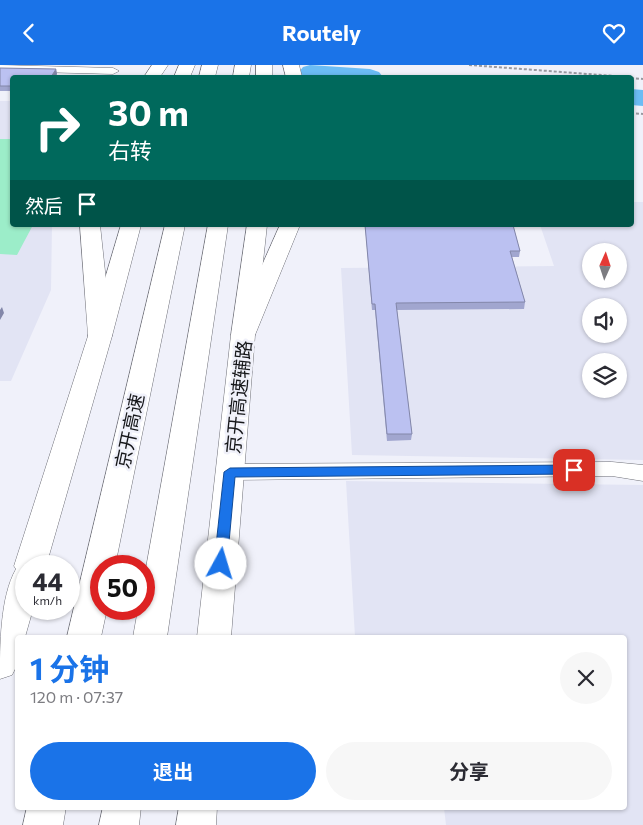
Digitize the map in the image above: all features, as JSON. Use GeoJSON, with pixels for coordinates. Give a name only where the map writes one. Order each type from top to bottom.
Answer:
{"type":"FeatureCollection","features":[{"type":"Feature","properties":{"kind":"main road"},"geometry":{"type":"LineString","coordinates":[[90,227],[100,336]]}},
{"type":"Feature","properties":{"kind":"main road"},"geometry":{"type":"LineString","coordinates":[[33,555],[100,336],[130,227]]}},
{"type":"Feature","properties":{"kind":"main road","name":"京开高速"},"geometry":{"type":"LineString","coordinates":[[84,635],[175,227]]}},
{"type":"Feature","properties":{"kind":"main road"},"geometry":{"type":"LineString","coordinates":[[150,635],[218,227]]}},
{"type":"Feature","properties":{"kind":"main road"},"geometry":{"type":"LineString","coordinates":[[243,335],[258,227]]}},
{"type":"Feature","properties":{"kind":"main road","name":"京开高速辅路"},"geometry":{"type":"LineString","coordinates":[[214,635],[243,335],[289,227]]}},
{"type":"Feature","properties":{"kind":"main road"},"geometry":{"type":"LineString","coordinates":[[0,664],[15,614]]}},
{"type":"Feature","properties":{"kind":"main road"},"geometry":{"type":"LineString","coordinates":[[43,825],[46,810]]}},
{"type":"Feature","properties":{"kind":"main road"},"geometry":{"type":"LineString","coordinates":[[119,825],[122,810]]}},
{"type":"Feature","properties":{"kind":"main road"},"geometry":{"type":"LineString","coordinates":[[196,825],[198,810]]}},
{"type":"Feature","properties":{"kind":"street"},"geometry":{"type":"LineString","coordinates":[[0,68],[113,71]]}},
{"type":"Feature","properties":{"kind":"street"},"geometry":{"type":"LineString","coordinates":[[230,472],[612,469],[643,473]]}},
{"type":"Feature","properties":{"kind":"path"},"geometry":{"type":"LineString","coordinates":[[469,65],[593,75]]}},
{"type":"Feature","properties":{"kind":"shaded area"},"geometry":{"type":"Polygon","coordinates":[[[0,101],[10,101],[10,227],[52,227],[51,290],[11,381],[0,381],[0,101]]]}},
{"type":"Feature","properties":{"kind":"shaded area"},"geometry":{"type":"Polygon","coordinates":[[[634,202],[643,202],[643,460],[352,455],[341,268],[554,266],[541,227],[634,227],[634,202]]]}},
{"type":"Feature","properties":{"kind":"shaded area"},"geometry":{"type":"Polygon","coordinates":[[[346,481],[643,485],[643,825],[446,825],[444,810],[627,810],[627,635],[355,635],[346,481]]]}},
{"type":"Feature","properties":{"kind":"green space"},"geometry":{"type":"Polygon","coordinates":[[[0,139],[10,139],[10,227],[32,227],[17,255],[0,254],[0,139]]]}},
{"type":"Feature","properties":{"kind":"building"},"geometry":{"type":"Polygon","coordinates":[[[0,68],[56,69],[52,75],[10,75],[10,86],[0,86],[0,68]]]}},
{"type":"Feature","properties":{"kind":"building"},"geometry":{"type":"Polygon","coordinates":[[[365,227],[514,227],[520,251],[510,251],[525,302],[396,303],[412,434],[387,434],[375,304],[372,304],[365,227]]]}},
{"type":"Feature","properties":{"kind":"waterway"},"geometry":{"type":"LineString","coordinates":[[312,72],[347,75]]}},
{"type":"Feature","properties":{"kind":"waterway"},"geometry":{"type":"LineString","coordinates":[[634,97],[643,98]]}},
{"type":"Feature","properties":{"kind":"route"},"geometry":{"type":"LineString","coordinates":[[221,564],[230,472],[574,470]]}}]}
